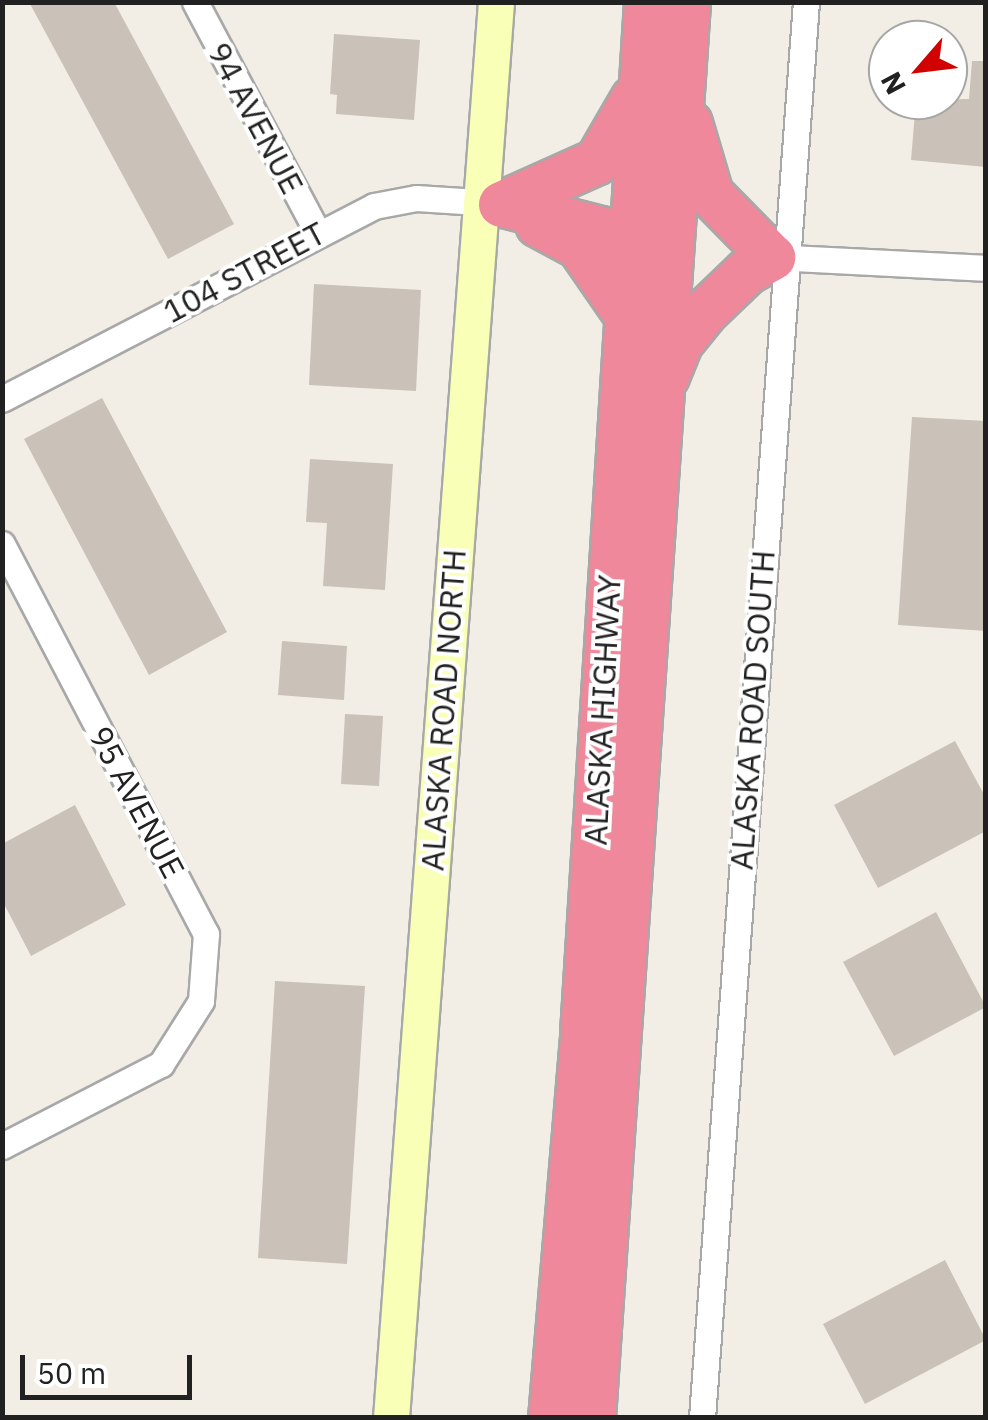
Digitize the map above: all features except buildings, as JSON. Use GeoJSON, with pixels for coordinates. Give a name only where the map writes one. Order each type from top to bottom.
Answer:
{"type":"FeatureCollection","features":[{"type":"Feature","properties":{"kind":"highway","name":"ALASKA HIGHWAY"},"geometry":{"type":"LineString","coordinates":[[592,1418],[671,208],[661,84],[646,2]]}},
{"type":"Feature","properties":{"kind":"highway","name":"ALASKA HIGHWAY"},"geometry":{"type":"LineString","coordinates":[[551,1418],[583,1033],[636,152],[687,2]]}},
{"type":"Feature","properties":{"kind":"highway"},"geometry":{"type":"LineString","coordinates":[[491,203],[597,160],[661,84],[710,194],[777,258]]}},
{"type":"Feature","properties":{"kind":"highway"},"geometry":{"type":"LineString","coordinates":[[636,152],[671,208],[777,258]]}},
{"type":"Feature","properties":{"kind":"highway"},"geometry":{"type":"LineString","coordinates":[[491,203],[570,217],[628,244],[667,282]]}},
{"type":"Feature","properties":{"kind":"highway"},"geometry":{"type":"LineString","coordinates":[[491,203],[578,246],[624,311]]}},
{"type":"Feature","properties":{"kind":"highway"},"geometry":{"type":"LineString","coordinates":[[659,394],[680,343],[703,314],[777,258]]}},
{"type":"Feature","properties":{"kind":"street","name":"94 AVENUE"},"geometry":{"type":"LineString","coordinates":[[195,2],[318,233]]}},
{"type":"Feature","properties":{"kind":"street","name":"ALASKA ROAD NORTH"},"geometry":{"type":"LineString","coordinates":[[391,1418],[491,203],[496,2]]}},
{"type":"Feature","properties":{"kind":"street","name":"ALASKA ROAD SOUTH"},"geometry":{"type":"LineString","coordinates":[[702,1418],[777,258],[806,2]]}},
{"type":"Feature","properties":{"kind":"street","name":"104 STREET"},"geometry":{"type":"LineString","coordinates":[[2,398],[318,233],[392,200],[491,203]]}},
{"type":"Feature","properties":{"kind":"street"},"geometry":{"type":"LineString","coordinates":[[777,258],[986,268]]}},
{"type":"Feature","properties":{"kind":"street","name":"95 AVENUE"},"geometry":{"type":"LineString","coordinates":[[2,544],[206,934],[201,1001],[161,1064],[2,1146]]}}]}
